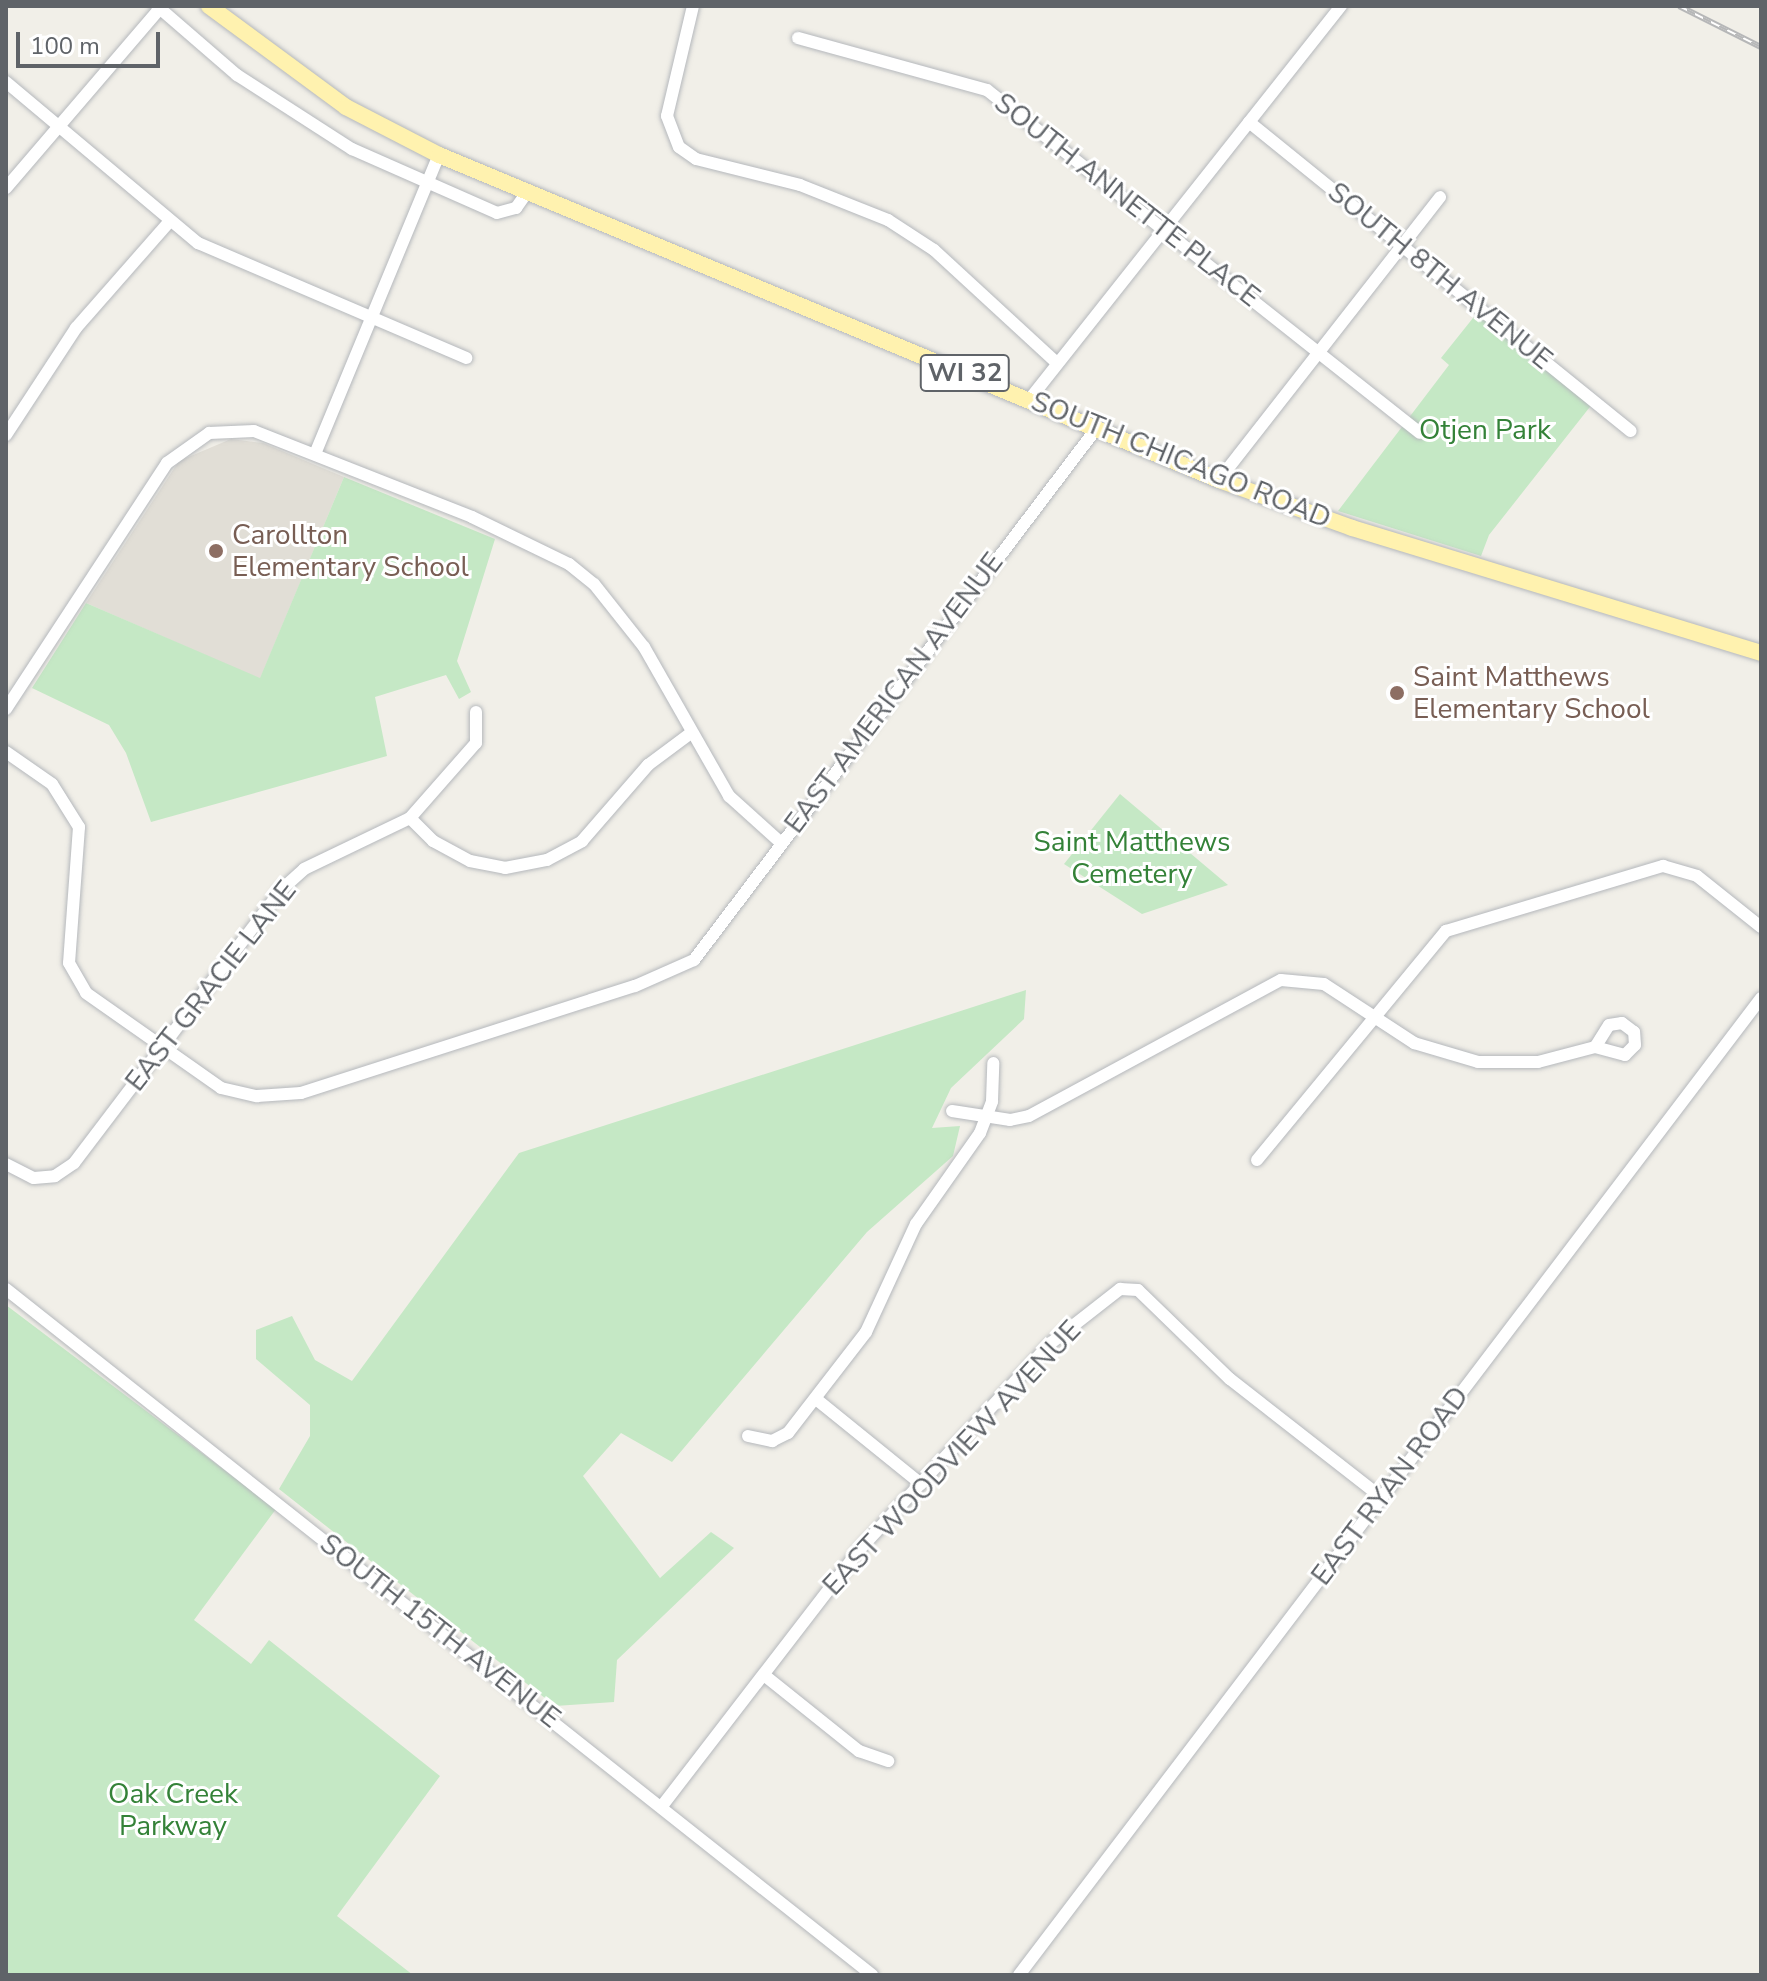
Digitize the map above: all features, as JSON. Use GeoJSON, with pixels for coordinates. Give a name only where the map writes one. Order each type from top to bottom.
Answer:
{"type":"FeatureCollection","features":[{"type":"Feature","properties":{"kind":"main road","name":"SOUTH CHICAGO ROAD"},"geometry":{"type":"LineString","coordinates":[[209,6],[346,107],[439,155],[527,192],[1219,480],[1352,528],[1761,653]]}},
{"type":"Feature","properties":{"kind":"street"},"geometry":{"type":"LineString","coordinates":[[693,6],[667,116],[673,140],[685,153],[812,189],[888,220],[934,250],[1057,363]]}},
{"type":"Feature","properties":{"kind":"street"},"geometry":{"type":"LineString","coordinates":[[1029,400],[1341,6]]}},
{"type":"Feature","properties":{"kind":"street"},"geometry":{"type":"LineString","coordinates":[[6,188],[160,7],[237,75],[352,149],[497,213],[516,208],[527,192]]}},
{"type":"Feature","properties":{"kind":"street","name":"SOUTH ANNETTE PLACE"},"geometry":{"type":"LineString","coordinates":[[798,38],[970,80],[1320,351],[1420,433]]}},
{"type":"Feature","properties":{"kind":"street"},"geometry":{"type":"LineString","coordinates":[[6,82],[169,222],[198,243],[466,358]]}},
{"type":"Feature","properties":{"kind":"street","name":"SOUTH 8TH AVENUE"},"geometry":{"type":"LineString","coordinates":[[1249,122],[1630,431]]}},
{"type":"Feature","properties":{"kind":"street"},"geometry":{"type":"LineString","coordinates":[[315,454],[439,155]]}},
{"type":"Feature","properties":{"kind":"street"},"geometry":{"type":"LineString","coordinates":[[1219,480],[1440,197]]}},
{"type":"Feature","properties":{"kind":"street"},"geometry":{"type":"LineString","coordinates":[[6,435],[76,328],[169,222]]}},
{"type":"Feature","properties":{"kind":"street","name":"EAST AMERICAN AVENUE"},"geometry":{"type":"LineString","coordinates":[[161,1050],[221,1088],[257,1096],[301,1093],[635,986],[694,960],[780,842],[1096,429]]}},
{"type":"Feature","properties":{"kind":"street"},"geometry":{"type":"LineString","coordinates":[[6,709],[179,451],[209,433],[238,430],[315,454],[569,564],[594,584],[644,647],[729,796],[780,842]]}},
{"type":"Feature","properties":{"kind":"street"},"geometry":{"type":"LineString","coordinates":[[476,712],[476,743],[410,818],[433,841],[470,861],[505,868],[547,860],[582,841],[648,765],[691,733]]}},
{"type":"Feature","properties":{"kind":"street"},"geometry":{"type":"LineString","coordinates":[[6,752],[52,784],[79,827],[69,963],[86,993],[161,1050]]}},
{"type":"Feature","properties":{"kind":"street","name":"EAST GRACIE LANE"},"geometry":{"type":"LineString","coordinates":[[6,1164],[34,1178],[55,1176],[74,1163],[293,880],[410,818]]}},
{"type":"Feature","properties":{"kind":"street"},"geometry":{"type":"LineString","coordinates":[[1257,1160],[1446,931],[1636,870],[1673,866],[1755,917],[1761,927]]}},
{"type":"Feature","properties":{"kind":"street"},"geometry":{"type":"LineString","coordinates":[[952,1111],[986,1117],[1019,1118],[1047,1107],[1272,982],[1324,984],[1425,1048],[1478,1062],[1538,1062],[1595,1047]]}},
{"type":"Feature","properties":{"kind":"street","name":"EAST RYAN ROAD"},"geometry":{"type":"LineString","coordinates":[[1019,1975],[1761,998]]}},
{"type":"Feature","properties":{"kind":"street"},"geometry":{"type":"LineString","coordinates":[[748,1436],[783,1438],[866,1332],[910,1234],[986,1117],[993,1063]]}},
{"type":"Feature","properties":{"kind":"street","name":"SOUTH 15TH AVENUE"},"geometry":{"type":"LineString","coordinates":[[6,1289],[872,1975]]}},
{"type":"Feature","properties":{"kind":"street","name":"EAST WOODVIEW AVENUE"},"geometry":{"type":"LineString","coordinates":[[662,1806],[860,1549],[1069,1326],[1120,1289],[1141,1293],[1237,1385],[1381,1497]]}},
{"type":"Feature","properties":{"kind":"street"},"geometry":{"type":"LineString","coordinates":[[816,1399],[921,1484]]}},
{"type":"Feature","properties":{"kind":"street"},"geometry":{"type":"LineString","coordinates":[[764,1675],[859,1751],[888,1761]]}},
{"type":"Feature","properties":{"kind":"shaded area","name":"Carollton Elementary School"},"geometry":{"type":"Polygon","coordinates":[[[231,439],[263,443],[344,477],[260,679],[86,603],[179,461],[231,439]]]}},
{"type":"Feature","properties":{"kind":"green space","name":"Otjen Park"},"geometry":{"type":"Polygon","coordinates":[[[1477,313],[1593,403],[1489,535],[1481,556],[1338,511],[1449,365],[1441,358],[1477,313]]]}},
{"type":"Feature","properties":{"kind":"green space"},"geometry":{"type":"Polygon","coordinates":[[[344,477],[495,539],[457,661],[471,692],[459,699],[446,675],[375,697],[387,756],[151,822],[126,753],[109,725],[32,688],[86,603],[260,678],[344,477]]]}},
{"type":"Feature","properties":{"kind":"green space","name":"Saint Matthews Cemetery"},"geometry":{"type":"Polygon","coordinates":[[[1120,794],[1228,885],[1142,914],[1064,864],[1120,794]]]}},
{"type":"Feature","properties":{"kind":"green space"},"geometry":{"type":"Polygon","coordinates":[[[1026,990],[1024,1019],[951,1088],[932,1128],[960,1126],[953,1156],[867,1232],[672,1462],[621,1433],[583,1476],[660,1578],[711,1532],[734,1548],[617,1660],[614,1702],[555,1706],[279,1489],[310,1436],[310,1405],[256,1359],[256,1330],[292,1316],[315,1360],[352,1381],[519,1153],[1026,990]]]}},
{"type":"Feature","properties":{"kind":"green space","name":"Oak Creek Parkway"},"geometry":{"type":"Polygon","coordinates":[[[6,1305],[276,1509],[194,1620],[251,1664],[269,1640],[440,1776],[337,1916],[413,1975],[6,1975],[6,1305]]]}},
{"type":"Feature","properties":{"kind":"railway"},"geometry":{"type":"LineString","coordinates":[[1679,6],[1761,47]]}},
{"type":"Feature","properties":{"kind":"place","name":"Carollton Elementary School"},"geometry":{"type":"Point","coordinates":[216,551]}},
{"type":"Feature","properties":{"kind":"place","name":"Saint Matthews Elementary School"},"geometry":{"type":"Point","coordinates":[1397,693]}}]}
